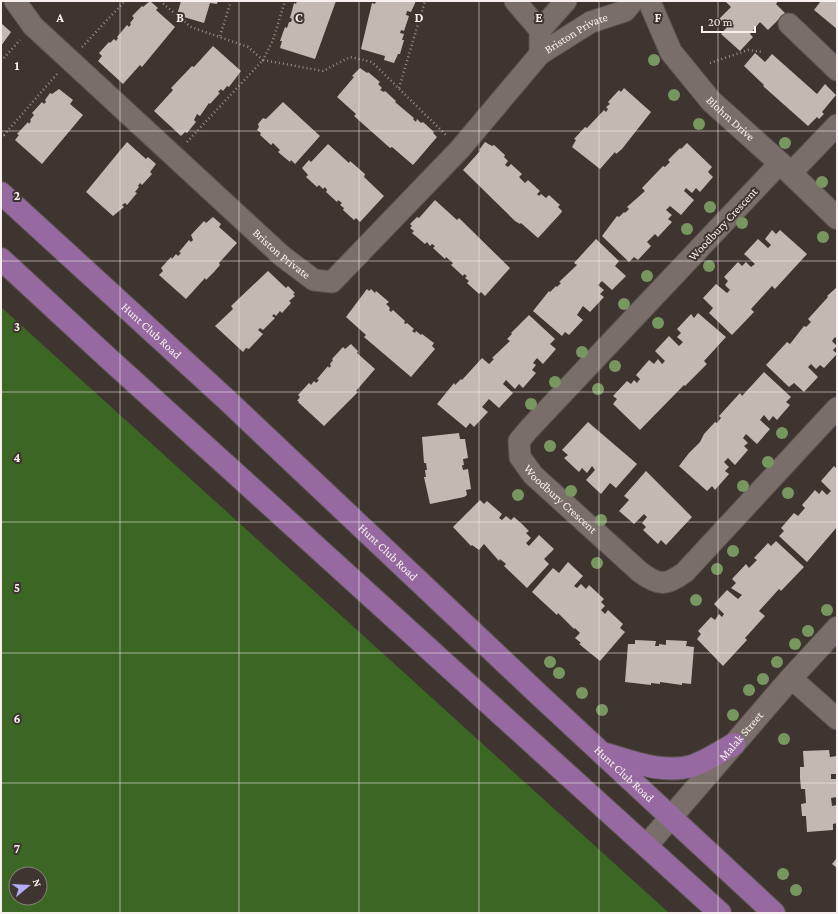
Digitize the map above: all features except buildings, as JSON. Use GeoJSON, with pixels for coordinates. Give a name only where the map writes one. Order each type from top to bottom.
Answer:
{"type":"FeatureCollection","features":[{"type":"Feature","properties":{"kind":"main road","name":"Hunt Club Road"},"geometry":{"type":"LineString","coordinates":[[1,193],[232,405],[535,692],[774,913]]}},
{"type":"Feature","properties":{"kind":"main road"},"geometry":{"type":"LineString","coordinates":[[1,259],[108,358],[720,913]]}},
{"type":"Feature","properties":{"kind":"main road"},"geometry":{"type":"LineString","coordinates":[[602,753],[640,764],[680,768],[703,761],[734,744]]}},
{"type":"Feature","properties":{"kind":"street","name":"Briston Private"},"geometry":{"type":"LineString","coordinates":[[16,1],[32,26],[282,256],[314,280],[332,282],[460,149],[540,54],[591,22],[625,11],[633,1]]}},
{"type":"Feature","properties":{"kind":"street","name":"Briston Private"},"geometry":{"type":"LineString","coordinates":[[516,1],[540,30],[540,54]]}},
{"type":"Feature","properties":{"kind":"street","name":"Briston Private"},"geometry":{"type":"LineString","coordinates":[[540,30],[566,1]]}},
{"type":"Feature","properties":{"kind":"street","name":"Blohm Drive"},"geometry":{"type":"LineString","coordinates":[[649,1],[671,52],[711,101],[786,168],[837,218]]}},
{"type":"Feature","properties":{"kind":"street"},"geometry":{"type":"LineString","coordinates":[[789,24],[837,70]]}},
{"type":"Feature","properties":{"kind":"street","name":"Woodbury Crescent"},"geometry":{"type":"LineString","coordinates":[[837,125],[786,168],[529,429],[519,441],[520,457],[532,475],[640,572],[655,583],[672,582],[685,572],[837,408]]}},
{"type":"Feature","properties":{"kind":"street","name":"Malak Street"},"geometry":{"type":"LineString","coordinates":[[646,845],[672,818],[791,678],[837,628]]}},
{"type":"Feature","properties":{"kind":"street"},"geometry":{"type":"LineString","coordinates":[[791,678],[837,719]]}},
{"type":"Feature","properties":{"kind":"path"},"geometry":{"type":"LineString","coordinates":[[160,1],[191,27],[248,47],[264,60],[323,71],[350,57],[372,62],[460,149]]}},
{"type":"Feature","properties":{"kind":"path"},"geometry":{"type":"LineString","coordinates":[[220,36],[230,1]]}},
{"type":"Feature","properties":{"kind":"path"},"geometry":{"type":"LineString","coordinates":[[174,156],[264,60],[273,40],[285,1]]}},
{"type":"Feature","properties":{"kind":"path"},"geometry":{"type":"LineString","coordinates":[[399,88],[425,1]]}},
{"type":"Feature","properties":{"kind":"path"},"geometry":{"type":"LineString","coordinates":[[1,61],[32,26]]}},
{"type":"Feature","properties":{"kind":"path"},"geometry":{"type":"LineString","coordinates":[[710,62],[748,50],[763,52]]}},
{"type":"Feature","properties":{"kind":"green space"},"geometry":{"type":"Polygon","coordinates":[[[1,307],[669,913],[1,913],[1,307]]]}}]}
